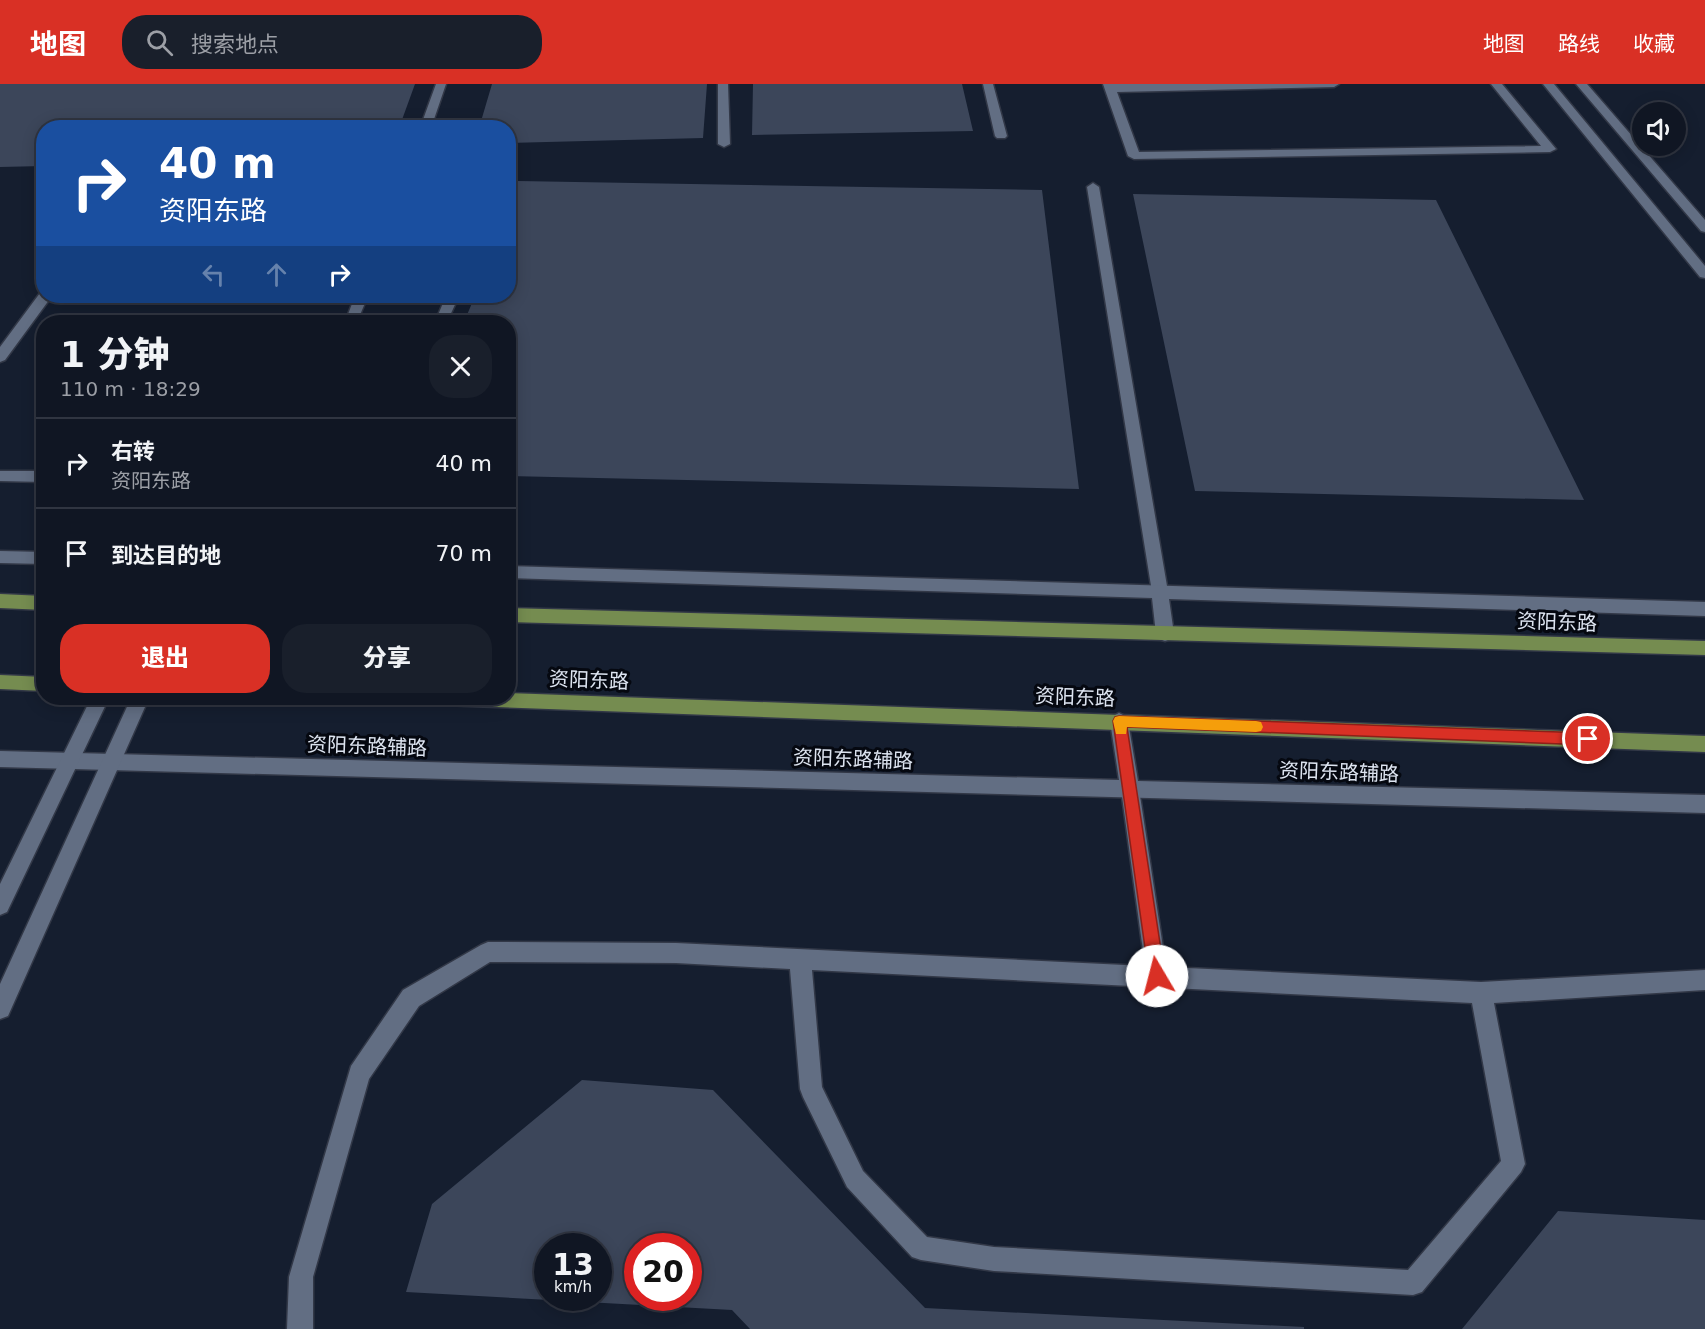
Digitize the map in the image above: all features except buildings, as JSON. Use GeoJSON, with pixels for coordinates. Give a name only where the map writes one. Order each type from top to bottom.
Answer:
{"type":"FeatureCollection","features":[{"type":"Feature","properties":{"kind":"main road"},"geometry":{"type":"LineString","coordinates":[[0,602],[36,603]]}},
{"type":"Feature","properties":{"kind":"main road","name":"资阳东路"},"geometry":{"type":"LineString","coordinates":[[516,615],[1705,648]]}},
{"type":"Feature","properties":{"kind":"main road"},"geometry":{"type":"LineString","coordinates":[[0,682],[36,684]]}},
{"type":"Feature","properties":{"kind":"main road","name":"资阳东路"},"geometry":{"type":"LineString","coordinates":[[516,700],[1705,744]]}},
{"type":"Feature","properties":{"kind":"street"},"geometry":{"type":"LineString","coordinates":[[428,120],[441,84]]}},
{"type":"Feature","properties":{"kind":"street"},"geometry":{"type":"LineString","coordinates":[[723,84],[724,144]]}},
{"type":"Feature","properties":{"kind":"street"},"geometry":{"type":"LineString","coordinates":[[988,84],[1000,136]]}},
{"type":"Feature","properties":{"kind":"street"},"geometry":{"type":"LineString","coordinates":[[1334,84],[1109,87],[1134,156],[1550,149],[1496,84]]}},
{"type":"Feature","properties":{"kind":"street"},"geometry":{"type":"LineString","coordinates":[[1548,84],[1705,274]]}},
{"type":"Feature","properties":{"kind":"street"},"geometry":{"type":"LineString","coordinates":[[1581,84],[1705,228]]}},
{"type":"Feature","properties":{"kind":"street"},"geometry":{"type":"LineString","coordinates":[[1093,187],[1165,634]]}},
{"type":"Feature","properties":{"kind":"street"},"geometry":{"type":"LineString","coordinates":[[0,357],[40,303]]}},
{"type":"Feature","properties":{"kind":"street"},"geometry":{"type":"LineString","coordinates":[[0,476],[36,477]]}},
{"type":"Feature","properties":{"kind":"street"},"geometry":{"type":"LineString","coordinates":[[0,557],[36,558]]}},
{"type":"Feature","properties":{"kind":"street"},"geometry":{"type":"LineString","coordinates":[[516,572],[1705,609]]}},
{"type":"Feature","properties":{"kind":"street"},"geometry":{"type":"LineString","coordinates":[[0,905],[97,705]]}},
{"type":"Feature","properties":{"kind":"street"},"geometry":{"type":"LineString","coordinates":[[0,1008],[137,705]]}},
{"type":"Feature","properties":{"kind":"street"},"geometry":{"type":"LineString","coordinates":[[1119,721],[1157,976]]}},
{"type":"Feature","properties":{"kind":"street","name":"资阳东路辅路"},"geometry":{"type":"LineString","coordinates":[[0,759],[1705,804]]}},
{"type":"Feature","properties":{"kind":"street"},"geometry":{"type":"LineString","coordinates":[[300,1329],[301,1277],[359,1074],[411,998],[488,952],[676,953],[800,958],[1481,993],[1705,980]]}},
{"type":"Feature","properties":{"kind":"street"},"geometry":{"type":"LineString","coordinates":[[800,958],[811,1089],[855,1179],[921,1248],[994,1259],[1413,1283],[1513,1164],[1481,993]]}},
{"type":"Feature","properties":{"kind":"slow traffic"},"geometry":{"type":"LineString","coordinates":[[1121,729],[1119,721],[1256,727]]}},
{"type":"Feature","properties":{"kind":"route"},"geometry":{"type":"LineString","coordinates":[[1157,976],[1119,721],[1588,739]]}}]}
